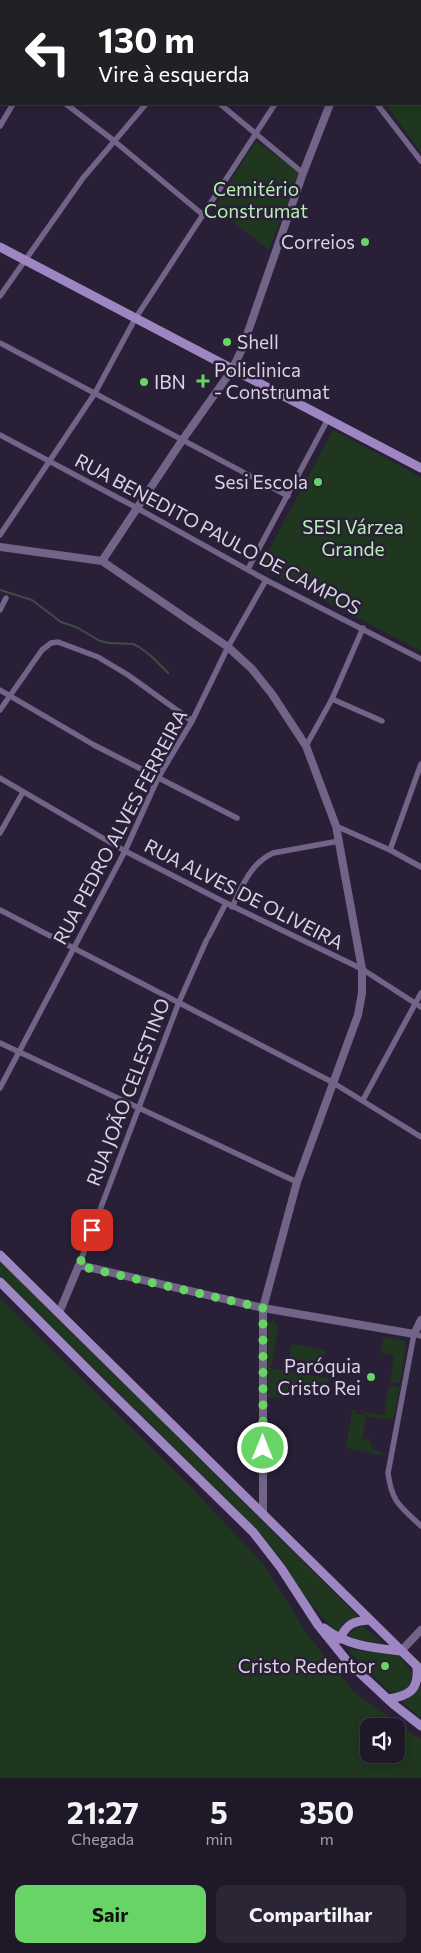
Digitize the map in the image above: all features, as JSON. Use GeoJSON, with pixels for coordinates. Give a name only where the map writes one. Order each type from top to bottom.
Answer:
{"type":"FeatureCollection","features":[{"type":"Feature","properties":{"kind":"main road"},"geometry":{"type":"LineString","coordinates":[[0,248],[421,468]]}},
{"type":"Feature","properties":{"kind":"main road"},"geometry":{"type":"LineString","coordinates":[[0,1255],[419,1669],[416,1685],[410,1692],[400,1698],[388,1699]]}},
{"type":"Feature","properties":{"kind":"main road"},"geometry":{"type":"LineString","coordinates":[[0,1282],[254,1532],[281,1568],[314,1620],[348,1661],[388,1699],[421,1726]]}},
{"type":"Feature","properties":{"kind":"main road"},"geometry":{"type":"LineString","coordinates":[[314,1620],[340,1639],[365,1646],[401,1651]]}},
{"type":"Feature","properties":{"kind":"main road"},"geometry":{"type":"LineString","coordinates":[[340,1639],[347,1626],[353,1622],[369,1620]]}},
{"type":"Feature","properties":{"kind":"street"},"geometry":{"type":"LineString","coordinates":[[0,126],[12,105]]}},
{"type":"Feature","properties":{"kind":"street"},"geometry":{"type":"LineString","coordinates":[[67,105],[113,140],[202,214]]}},
{"type":"Feature","properties":{"kind":"street"},"geometry":{"type":"LineString","coordinates":[[0,296],[83,178],[113,140],[145,105]]}},
{"type":"Feature","properties":{"kind":"street"},"geometry":{"type":"LineString","coordinates":[[221,105],[303,173]]}},
{"type":"Feature","properties":{"kind":"street"},"geometry":{"type":"LineString","coordinates":[[0,535],[48,461],[95,394],[135,319],[274,105]]}},
{"type":"Feature","properties":{"kind":"street"},"geometry":{"type":"LineString","coordinates":[[102,561],[183,439],[232,370],[242,349],[303,173],[330,105]]}},
{"type":"Feature","properties":{"kind":"street"},"geometry":{"type":"LineString","coordinates":[[379,105],[421,161]]}},
{"type":"Feature","properties":{"kind":"street"},"geometry":{"type":"LineString","coordinates":[[0,343],[288,496]]}},
{"type":"Feature","properties":{"kind":"street"},"geometry":{"type":"LineString","coordinates":[[248,569],[328,419]]}},
{"type":"Feature","properties":{"kind":"street","name":"RUA BENEDITO PAULO DE CAMPOS"},"geometry":{"type":"LineString","coordinates":[[0,435],[138,508],[266,580],[421,659]]}},
{"type":"Feature","properties":{"kind":"street"},"geometry":{"type":"LineString","coordinates":[[0,547],[102,561],[228,647],[252,669],[267,688],[306,746],[336,826],[362,969],[362,993],[358,1015],[297,1182],[263,1308],[263,1514]]}},
{"type":"Feature","properties":{"kind":"street","name":"RUA PEDRO ALVES FERREIRA"},"geometry":{"type":"LineString","coordinates":[[0,1088],[125,851],[158,778],[192,721],[228,647],[266,580]]}},
{"type":"Feature","properties":{"kind":"street"},"geometry":{"type":"LineString","coordinates":[[0,610],[6,598]]}},
{"type":"Feature","properties":{"kind":"street"},"geometry":{"type":"LineString","coordinates":[[306,746],[332,699],[363,628]]}},
{"type":"Feature","properties":{"kind":"street"},"geometry":{"type":"LineString","coordinates":[[0,710],[42,650],[51,643],[58,642],[98,657],[128,675],[192,721]]}},
{"type":"Feature","properties":{"kind":"street"},"geometry":{"type":"LineString","coordinates":[[0,690],[94,745],[237,818]]}},
{"type":"Feature","properties":{"kind":"street"},"geometry":{"type":"LineString","coordinates":[[332,699],[382,721]]}},
{"type":"Feature","properties":{"kind":"street"},"geometry":{"type":"LineString","coordinates":[[390,850],[421,764]]}},
{"type":"Feature","properties":{"kind":"street","name":"RUA ALVES DE OLIVEIRA"},"geometry":{"type":"LineString","coordinates":[[0,778],[125,851],[232,907],[362,969],[418,1006]]}},
{"type":"Feature","properties":{"kind":"street"},"geometry":{"type":"LineString","coordinates":[[0,831],[23,792]]}},
{"type":"Feature","properties":{"kind":"street"},"geometry":{"type":"LineString","coordinates":[[336,826],[390,850],[421,867]]}},
{"type":"Feature","properties":{"kind":"street"},"geometry":{"type":"LineString","coordinates":[[232,907],[248,874],[254,865],[265,857],[339,841]]}},
{"type":"Feature","properties":{"kind":"street","name":"RUA JOÃO CELESTINO"},"geometry":{"type":"LineString","coordinates":[[58,1313],[79,1266],[179,1002],[208,937],[226,904]]}},
{"type":"Feature","properties":{"kind":"street"},"geometry":{"type":"LineString","coordinates":[[0,910],[332,1082],[421,1137]]}},
{"type":"Feature","properties":{"kind":"street"},"geometry":{"type":"LineString","coordinates":[[363,1100],[418,1006],[421,993]]}},
{"type":"Feature","properties":{"kind":"street"},"geometry":{"type":"LineString","coordinates":[[0,1044],[297,1182]]}},
{"type":"Feature","properties":{"kind":"street"},"geometry":{"type":"LineString","coordinates":[[79,1266],[263,1308],[417,1335]]}},
{"type":"Feature","properties":{"kind":"street"},"geometry":{"type":"LineString","coordinates":[[421,1320],[388,1473],[391,1492],[398,1504],[421,1526]]}},
{"type":"Feature","properties":{"kind":"street"},"geometry":{"type":"LineString","coordinates":[[246,1498],[258,1496],[263,1489]]}},
{"type":"Feature","properties":{"kind":"street"},"geometry":{"type":"LineString","coordinates":[[401,1651],[421,1630]]}},
{"type":"Feature","properties":{"kind":"green space"},"geometry":{"type":"Polygon","coordinates":[[[386,105],[421,105],[421,152],[386,105]]]}},
{"type":"Feature","properties":{"kind":"green space","name":"Cemitério Construmat"},"geometry":{"type":"Polygon","coordinates":[[[256,141],[299,171],[269,250],[214,207],[256,141]]]}},
{"type":"Feature","properties":{"kind":"green space","name":"SESI Várzea Grande"},"geometry":{"type":"Polygon","coordinates":[[[333,430],[421,477],[421,651],[260,567],[333,430]]]}},
{"type":"Feature","properties":{"kind":"green space"},"geometry":{"type":"Polygon","coordinates":[[[0,1261],[358,1616],[343,1623],[338,1633],[334,1630],[302,1593],[284,1563],[257,1530],[0,1276],[0,1261]]]}},
{"type":"Feature","properties":{"kind":"green space"},"geometry":{"type":"Polygon","coordinates":[[[0,1298],[193,1489],[264,1565],[308,1635],[353,1691],[390,1718],[360,1718],[360,1763],[405,1763],[405,1729],[421,1739],[421,1778],[0,1778],[0,1298]]]}},
{"type":"Feature","properties":{"kind":"green space"},"geometry":{"type":"Polygon","coordinates":[[[272,1318],[274,1318],[273,1324],[278,1325],[278,1328],[271,1368],[330,1379],[329,1382],[288,1384],[288,1397],[268,1398],[268,1322],[272,1321],[272,1318]]]}},
{"type":"Feature","properties":{"kind":"green space"},"geometry":{"type":"Polygon","coordinates":[[[383,1337],[405,1341],[406,1343],[400,1383],[390,1382],[394,1355],[381,1353],[383,1337]]]}},
{"type":"Feature","properties":{"kind":"green space"},"geometry":{"type":"Polygon","coordinates":[[[291,1344],[325,1350],[323,1364],[289,1358],[291,1344]]]}},
{"type":"Feature","properties":{"kind":"green space"},"geometry":{"type":"Polygon","coordinates":[[[389,1386],[400,1387],[393,1420],[369,1417],[360,1412],[384,1415],[389,1386]]]}},
{"type":"Feature","properties":{"kind":"green space"},"geometry":{"type":"Polygon","coordinates":[[[352,1410],[356,1410],[356,1414],[361,1414],[366,1419],[362,1440],[365,1441],[364,1438],[369,1439],[373,1450],[379,1451],[386,1456],[346,1448],[352,1410]]]}},
{"type":"Feature","properties":{"kind":"green space"},"geometry":{"type":"Polygon","coordinates":[[[365,1628],[382,1643],[347,1638],[354,1629],[365,1628]]]}},
{"type":"Feature","properties":{"kind":"green space"},"geometry":{"type":"Polygon","coordinates":[[[347,1649],[381,1653],[397,1652],[412,1673],[409,1686],[399,1692],[390,1692],[347,1649]]]}},
{"type":"Feature","properties":{"kind":"green space"},"geometry":{"type":"Polygon","coordinates":[[[421,1685],[421,1718],[402,1702],[409,1698],[421,1685]]]}},
{"type":"Feature","properties":{"kind":"waterway"},"geometry":{"type":"LineString","coordinates":[[0,590],[32,600],[61,622],[76,627],[100,641],[133,644],[150,655],[168,673]]}},
{"type":"Feature","properties":{"kind":"place","name":"Correios"},"geometry":{"type":"Point","coordinates":[365,242]}},
{"type":"Feature","properties":{"kind":"place","name":"Shell"},"geometry":{"type":"Point","coordinates":[227,342]}},
{"type":"Feature","properties":{"kind":"place","name":"Policlinica - Construmat"},"geometry":{"type":"Point","coordinates":[203,381]}},
{"type":"Feature","properties":{"kind":"place","name":"IBN"},"geometry":{"type":"Point","coordinates":[144,382]}},
{"type":"Feature","properties":{"kind":"place","name":"Sesi Escola"},"geometry":{"type":"Point","coordinates":[318,482]}},
{"type":"Feature","properties":{"kind":"place","name":"Paróquia Cristo Rei"},"geometry":{"type":"Point","coordinates":[371,1377]}},
{"type":"Feature","properties":{"kind":"place","name":"Cristo Redentor"},"geometry":{"type":"Point","coordinates":[385,1666]}},
{"type":"Feature","properties":{"kind":"route"},"geometry":{"type":"LineString","coordinates":[[92,1230],[79,1266],[263,1308],[263,1448]]}}]}
